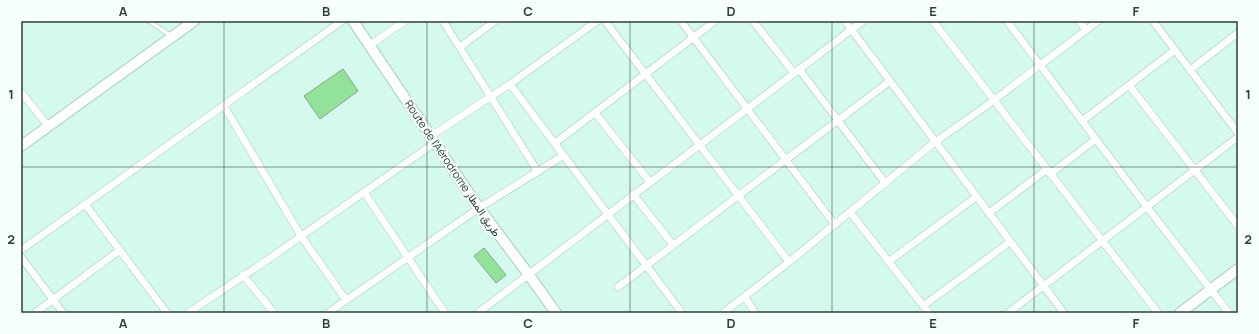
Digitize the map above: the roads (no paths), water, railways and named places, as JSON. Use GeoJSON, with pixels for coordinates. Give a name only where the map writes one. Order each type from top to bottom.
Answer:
{"type":"FeatureCollection","features":[{"type":"Feature","properties":{"kind":"street"},"geometry":{"type":"LineString","coordinates":[[21,146],[194,21]]}},
{"type":"Feature","properties":{"kind":"street"},"geometry":{"type":"LineString","coordinates":[[21,250],[342,21]]}},
{"type":"Feature","properties":{"kind":"street","name":"Route de l'Aérodrome طريق المطار"},"geometry":{"type":"LineString","coordinates":[[353,21],[434,139],[479,208],[556,313]]}},
{"type":"Feature","properties":{"kind":"street"},"geometry":{"type":"LineString","coordinates":[[370,45],[405,21]]}},
{"type":"Feature","properties":{"kind":"street"},"geometry":{"type":"LineString","coordinates":[[443,21],[538,172]]}},
{"type":"Feature","properties":{"kind":"street"},"geometry":{"type":"LineString","coordinates":[[460,47],[495,21]]}},
{"type":"Feature","properties":{"kind":"street"},"geometry":{"type":"LineString","coordinates":[[188,313],[364,192],[490,97],[597,21]]}},
{"type":"Feature","properties":{"kind":"street"},"geometry":{"type":"LineString","coordinates":[[605,21],[789,262]]}},
{"type":"Feature","properties":{"kind":"street"},"geometry":{"type":"LineString","coordinates":[[681,21],[835,225]]}},
{"type":"Feature","properties":{"kind":"street"},"geometry":{"type":"LineString","coordinates":[[555,143],[715,21]]}},
{"type":"Feature","properties":{"kind":"street"},"geometry":{"type":"LineString","coordinates":[[753,21],[838,120],[886,184]]}},
{"type":"Feature","properties":{"kind":"street"},"geometry":{"type":"LineString","coordinates":[[844,21],[1064,313]]}},
{"type":"Feature","properties":{"kind":"street"},"geometry":{"type":"LineString","coordinates":[[478,313],[863,21]]}},
{"type":"Feature","properties":{"kind":"street"},"geometry":{"type":"LineString","coordinates":[[932,21],[1158,313]]}},
{"type":"Feature","properties":{"kind":"street"},"geometry":{"type":"LineString","coordinates":[[1007,21],[1229,313]]}},
{"type":"Feature","properties":{"kind":"street"},"geometry":{"type":"LineString","coordinates":[[1079,21],[1086,30]]}},
{"type":"Feature","properties":{"kind":"street"},"geometry":{"type":"LineString","coordinates":[[723,313],[886,184],[935,142],[1098,21]]}},
{"type":"Feature","properties":{"kind":"street"},"geometry":{"type":"LineString","coordinates":[[1153,21],[1238,133]]}},
{"type":"Feature","properties":{"kind":"street"},"geometry":{"type":"LineString","coordinates":[[1190,70],[1238,33]]}},
{"type":"Feature","properties":{"kind":"street"},"geometry":{"type":"LineString","coordinates":[[1082,120],[1175,50]]}},
{"type":"Feature","properties":{"kind":"street"},"geometry":{"type":"LineString","coordinates":[[618,287],[785,159],[890,81]]}},
{"type":"Feature","properties":{"kind":"street"},"geometry":{"type":"LineString","coordinates":[[510,84],[682,313]]}},
{"type":"Feature","properties":{"kind":"street"},"geometry":{"type":"LineString","coordinates":[[1129,84],[1238,226]]}},
{"type":"Feature","properties":{"kind":"street"},"geometry":{"type":"LineString","coordinates":[[21,92],[48,126]]}},
{"type":"Feature","properties":{"kind":"street"},"geometry":{"type":"LineString","coordinates":[[224,106],[302,236],[346,300]]}},
{"type":"Feature","properties":{"kind":"street"},"geometry":{"type":"LineString","coordinates":[[595,113],[650,182]]}},
{"type":"Feature","properties":{"kind":"street"},"geometry":{"type":"LineString","coordinates":[[1008,313],[1238,137]]}},
{"type":"Feature","properties":{"kind":"street"},"geometry":{"type":"LineString","coordinates":[[989,213],[1096,139]]}},
{"type":"Feature","properties":{"kind":"street"},"geometry":{"type":"LineString","coordinates":[[328,313],[479,208],[564,155]]}},
{"type":"Feature","properties":{"kind":"street"},"geometry":{"type":"LineString","coordinates":[[364,192],[445,313]]}},
{"type":"Feature","properties":{"kind":"street"},"geometry":{"type":"LineString","coordinates":[[633,194],[673,244]]}},
{"type":"Feature","properties":{"kind":"street"},"geometry":{"type":"LineString","coordinates":[[888,262],[976,197]]}},
{"type":"Feature","properties":{"kind":"street"},"geometry":{"type":"LineString","coordinates":[[85,204],[167,313]]}},
{"type":"Feature","properties":{"kind":"street"},"geometry":{"type":"LineString","coordinates":[[850,212],[929,313]]}},
{"type":"Feature","properties":{"kind":"street"},"geometry":{"type":"LineString","coordinates":[[923,306],[1010,242]]}},
{"type":"Feature","properties":{"kind":"street"},"geometry":{"type":"LineString","coordinates":[[35,313],[120,250]]}},
{"type":"Feature","properties":{"kind":"street"},"geometry":{"type":"LineString","coordinates":[[21,257],[63,313]]}},
{"type":"Feature","properties":{"kind":"street"},"geometry":{"type":"LineString","coordinates":[[1180,313],[1238,269]]}},
{"type":"Feature","properties":{"kind":"street"},"geometry":{"type":"LineString","coordinates":[[243,276],[274,313]]}},
{"type":"Feature","properties":{"kind":"street"},"geometry":{"type":"LineString","coordinates":[[745,297],[755,313]]}},
{"type":"Feature","properties":{"kind":"lane"},"geometry":{"type":"LineString","coordinates":[[149,21],[172,36]]}}]}
